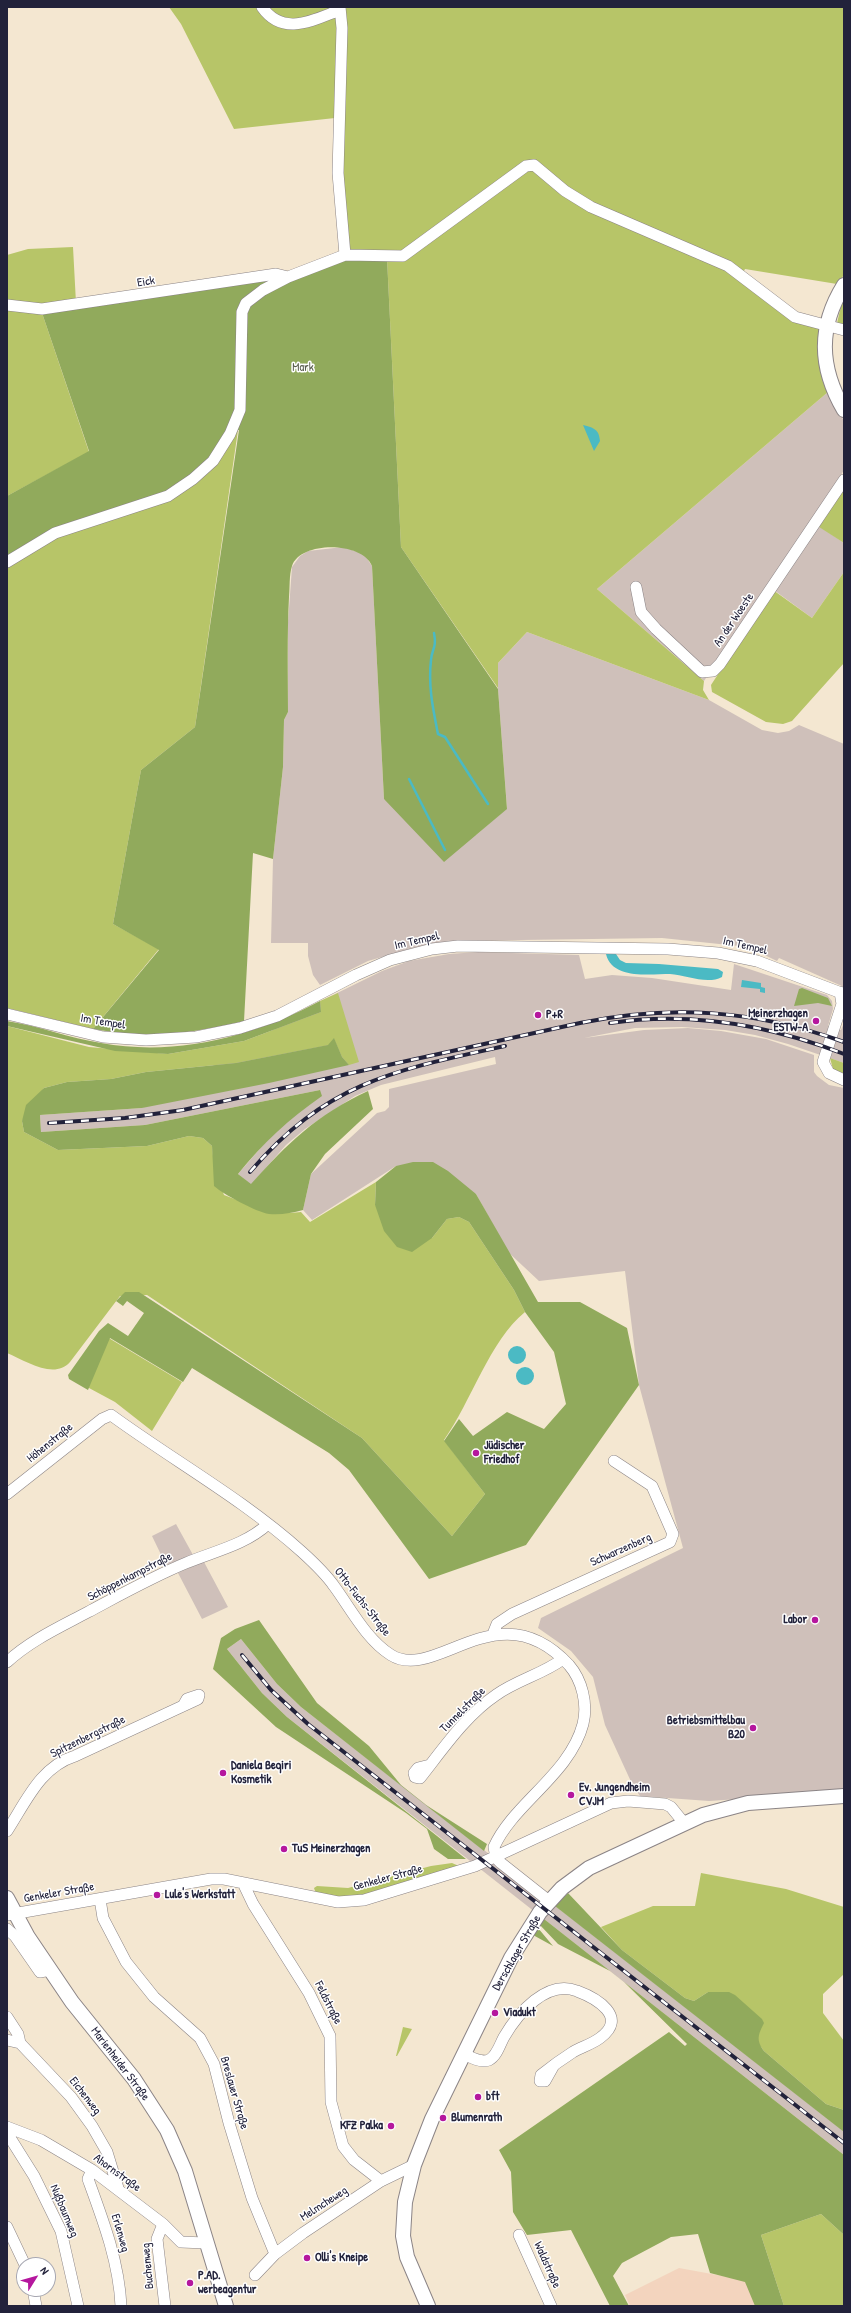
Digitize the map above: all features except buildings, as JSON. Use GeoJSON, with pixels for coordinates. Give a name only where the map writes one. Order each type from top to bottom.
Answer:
{"type":"FeatureCollection","features":[{"type":"Feature","properties":{"kind":"main road"},"geometry":{"type":"LineString","coordinates":[[844,285],[833,304],[824,343],[827,372],[844,410]]}},
{"type":"Feature","properties":{"kind":"main road","name":"Derschlager Straße"},"geometry":{"type":"LineString","coordinates":[[428,2306],[407,2257],[403,2236],[405,2202],[414,2165],[432,2119],[522,1938],[549,1901],[566,1885],[589,1868],[684,1823],[718,1810],[748,1803],[844,1796]]}},
{"type":"Feature","properties":{"kind":"main road","name":"Marienheider Straße"},"geometry":{"type":"LineString","coordinates":[[7,1898],[11,1914],[72,2002],[134,2079],[166,2130],[185,2171],[205,2243],[226,2306]]}},
{"type":"Feature","properties":{"kind":"main road","name":"Marienheider Straße"},"geometry":{"type":"LineString","coordinates":[[205,2243],[217,2306]]}},
{"type":"Feature","properties":{"kind":"street"},"geometry":{"type":"LineString","coordinates":[[262,7],[273,19],[294,26],[340,8],[342,28],[338,173],[345,255]]}},
{"type":"Feature","properties":{"kind":"street"},"geometry":{"type":"LineString","coordinates":[[7,562],[55,533],[168,496],[192,479],[213,461],[230,434],[240,410],[242,312],[246,303],[254,296],[288,277],[345,255],[403,256],[491,190],[531,164],[565,191],[590,207],[728,266],[794,317],[844,330]]}},
{"type":"Feature","properties":{"kind":"street","name":"Eick"},"geometry":{"type":"LineString","coordinates":[[7,305],[42,309],[276,274],[288,277]]}},
{"type":"Feature","properties":{"kind":"street","name":"An der Woeste"},"geometry":{"type":"LineString","coordinates":[[636,587],[641,612],[656,629],[702,672],[713,671],[720,664],[844,480]]}},
{"type":"Feature","properties":{"kind":"street","name":"Im Tempel"},"geometry":{"type":"LineString","coordinates":[[7,1014],[103,1037],[173,1040],[219,1033],[257,1023],[290,1010],[356,975],[406,955],[458,946],[668,948],[718,953],[757,961],[842,993]]}},
{"type":"Feature","properties":{"kind":"street"},"geometry":{"type":"LineString","coordinates":[[842,993],[842,1004],[823,1062],[829,1073],[844,1080]]}},
{"type":"Feature","properties":{"kind":"street","name":"Höhenstraße"},"geometry":{"type":"LineString","coordinates":[[7,1494],[102,1419],[110,1415]]}},
{"type":"Feature","properties":{"kind":"street","name":"Otto-Fuchs-Straße"},"geometry":{"type":"LineString","coordinates":[[110,1415],[189,1466],[268,1524],[321,1570],[374,1641],[393,1656],[402,1660],[416,1660],[493,1634],[514,1635],[531,1639],[550,1648],[563,1659],[575,1674],[583,1691],[585,1705],[582,1726],[557,1769],[496,1840],[494,1846],[496,1858]]}},
{"type":"Feature","properties":{"kind":"street","name":"Schwarzenberg"},"geometry":{"type":"LineString","coordinates":[[493,1634],[498,1624],[512,1614],[670,1542],[673,1534],[655,1490],[648,1483],[614,1460]]}},
{"type":"Feature","properties":{"kind":"street","name":"Schöppenkampstraße"},"geometry":{"type":"LineString","coordinates":[[7,1662],[27,1646],[81,1616],[166,1572],[242,1542],[256,1535],[268,1524]]}},
{"type":"Feature","properties":{"kind":"street","name":"Tunnelstraße"},"geometry":{"type":"LineString","coordinates":[[430,1765],[453,1735],[483,1705],[506,1688],[563,1659]]}},
{"type":"Feature","properties":{"kind":"street","name":"Spitzenbergstraße"},"geometry":{"type":"LineString","coordinates":[[7,1831],[33,1788],[54,1767],[68,1759],[183,1706]]}},
{"type":"Feature","properties":{"kind":"street","name":"Genkeler Straße"},"geometry":{"type":"LineString","coordinates":[[11,1914],[211,1879],[244,1883],[324,1899],[350,1902],[376,1897],[496,1858],[619,1801],[665,1804],[671,1807],[684,1823]]}},
{"type":"Feature","properties":{"kind":"street"},"geometry":{"type":"LineString","coordinates":[[496,1858],[549,1901]]}},
{"type":"Feature","properties":{"kind":"street","name":"Feldstraße"},"geometry":{"type":"LineString","coordinates":[[244,1883],[255,1908],[309,1993],[330,2036],[331,2102],[343,2146],[354,2160],[381,2180]]}},
{"type":"Feature","properties":{"kind":"street","name":"Breslauer Straße"},"geometry":{"type":"LineString","coordinates":[[100,1899],[103,1918],[126,1962],[154,1997],[200,2038],[214,2064],[229,2124],[252,2198],[275,2254]]}},
{"type":"Feature","properties":{"kind":"street"},"geometry":{"type":"LineString","coordinates":[[7,1929],[15,1936],[40,1972],[50,1970]]}},
{"type":"Feature","properties":{"kind":"street"},"geometry":{"type":"LineString","coordinates":[[464,2054],[482,2061],[490,2060],[494,2056],[505,2036],[527,2008],[546,1992],[563,1987],[581,1992],[602,2004],[608,2010],[611,2021],[605,2034],[599,2039],[572,2053],[554,2065]]}},
{"type":"Feature","properties":{"kind":"street"},"geometry":{"type":"LineString","coordinates":[[7,2017],[18,2034],[20,2043],[7,2040]]}},
{"type":"Feature","properties":{"kind":"street","name":"Eichenweg"},"geometry":{"type":"LineString","coordinates":[[20,2043],[71,2097],[92,2126],[107,2152],[118,2188]]}},
{"type":"Feature","properties":{"kind":"street","name":"Ahornstraße"},"geometry":{"type":"LineString","coordinates":[[7,2127],[41,2140],[92,2170],[118,2188],[163,2224],[181,2242],[205,2243]]}},
{"type":"Feature","properties":{"kind":"street","name":"Nußbaumweg"},"geometry":{"type":"LineString","coordinates":[[7,2133],[34,2176],[61,2231],[78,2306]]}},
{"type":"Feature","properties":{"kind":"street","name":"Melmcheweg"},"geometry":{"type":"LineString","coordinates":[[255,2275],[275,2254],[381,2180],[414,2165]]}},
{"type":"Feature","properties":{"kind":"street","name":"Erlenweg"},"geometry":{"type":"LineString","coordinates":[[92,2170],[88,2180],[110,2242],[121,2306]]}},
{"type":"Feature","properties":{"kind":"street","name":"Buchenweg"},"geometry":{"type":"LineString","coordinates":[[163,2224],[157,2239],[164,2306]]}},
{"type":"Feature","properties":{"kind":"street"},"geometry":{"type":"LineString","coordinates":[[7,2227],[21,2257]]}},
{"type":"Feature","properties":{"kind":"street","name":"Waldstraße"},"geometry":{"type":"LineString","coordinates":[[519,2235],[551,2306]]}},
{"type":"Feature","properties":{"kind":"shaded area"},"geometry":{"type":"Polygon","coordinates":[[[828,392],[844,421],[844,470],[812,521],[844,543],[844,572],[812,618],[767,585],[704,681],[597,589],[828,392]]]}},
{"type":"Feature","properties":{"kind":"shaded area"},"geometry":{"type":"Polygon","coordinates":[[[343,547],[364,554],[372,566],[384,799],[476,835],[507,808],[498,689],[498,663],[527,632],[709,700],[762,730],[778,733],[789,731],[799,725],[844,744],[844,987],[779,958],[777,961],[748,947],[662,938],[451,941],[413,948],[368,961],[320,985],[313,975],[308,956],[308,943],[271,943],[273,859],[283,767],[284,720],[288,712],[288,622],[292,567],[300,556],[308,551],[343,547]]]}},
{"type":"Feature","properties":{"kind":"shaded area"},"geometry":{"type":"Polygon","coordinates":[[[478,952],[579,955],[585,979],[612,975],[652,978],[731,990],[734,964],[827,995],[832,1001],[833,1009],[828,1026],[841,1030],[844,1023],[844,1063],[788,1044],[755,1035],[725,1030],[682,1027],[635,1028],[584,1038],[644,1030],[688,1028],[721,1031],[766,1039],[814,1055],[814,1072],[817,1076],[829,1085],[844,1088],[844,1792],[709,1801],[640,1796],[633,1786],[605,1725],[593,1677],[571,1651],[538,1628],[541,1618],[683,1548],[639,1385],[625,1271],[539,1281],[508,1252],[476,1194],[396,1166],[312,1220],[303,1210],[311,1174],[377,1113],[385,1111],[389,1107],[389,1089],[496,1064],[495,1057],[381,1085],[355,1096],[305,1129],[286,1145],[251,1185],[238,1174],[271,1136],[320,1090],[145,1125],[41,1132],[40,1115],[142,1108],[325,999],[382,971],[409,961],[449,954],[478,952]]]}},
{"type":"Feature","properties":{"kind":"shaded area"},"geometry":{"type":"Polygon","coordinates":[[[176,1524],[198,1564],[192,1555],[166,1565],[152,1536],[176,1524]]]}},
{"type":"Feature","properties":{"kind":"shaded area"},"geometry":{"type":"Polygon","coordinates":[[[204,1562],[228,1607],[202,1619],[178,1573],[204,1562]]]}},
{"type":"Feature","properties":{"kind":"shaded area"},"geometry":{"type":"Polygon","coordinates":[[[241,1639],[277,1684],[301,1707],[841,2129],[844,2132],[844,2155],[287,1717],[262,1693],[227,1649],[241,1639]]]}},
{"type":"Feature","properties":{"kind":"shaded area"},"geometry":{"type":"Polygon","coordinates":[[[679,2268],[750,2281],[758,2306],[630,2306],[625,2295],[679,2268]]]}},
{"type":"Feature","properties":{"kind":"green space"},"geometry":{"type":"Polygon","coordinates":[[[169,7],[260,7],[276,23],[337,12],[335,118],[234,129],[181,24],[169,7]]]}},
{"type":"Feature","properties":{"kind":"green space"},"geometry":{"type":"Polygon","coordinates":[[[264,7],[337,7],[288,23],[264,7]]]}},
{"type":"Feature","properties":{"kind":"green space"},"geometry":{"type":"Polygon","coordinates":[[[343,7],[844,7],[844,275],[837,284],[745,269],[742,275],[565,189],[538,162],[403,254],[346,254],[341,172],[343,7]]]}},
{"type":"Feature","properties":{"kind":"green space"},"geometry":{"type":"Polygon","coordinates":[[[529,167],[563,193],[726,269],[794,318],[824,327],[817,345],[823,382],[828,392],[597,589],[704,681],[703,690],[709,700],[527,632],[498,663],[498,688],[401,547],[387,258],[404,258],[529,167]]]}},
{"type":"Feature","properties":{"kind":"green space"},"geometry":{"type":"Polygon","coordinates":[[[73,247],[76,303],[7,304],[7,255],[28,249],[73,247]]]}},
{"type":"Feature","properties":{"kind":"green space","name":"Mark"},"geometry":{"type":"Polygon","coordinates":[[[345,256],[387,258],[401,547],[498,689],[507,809],[444,862],[384,799],[372,566],[366,558],[356,552],[344,548],[318,548],[306,552],[297,558],[290,573],[288,626],[288,712],[284,720],[283,767],[273,859],[253,853],[244,1021],[206,1029],[169,1034],[133,1034],[93,1029],[159,950],[113,924],[141,770],[195,727],[239,430],[229,432],[213,458],[167,493],[107,512],[7,559],[7,496],[89,451],[41,310],[271,276],[345,256]]]}},
{"type":"Feature","properties":{"kind":"green space"},"geometry":{"type":"Polygon","coordinates":[[[844,294],[844,325],[837,323],[844,294]]]}},
{"type":"Feature","properties":{"kind":"green space"},"geometry":{"type":"Polygon","coordinates":[[[7,307],[41,310],[89,452],[7,496],[7,307]]]}},
{"type":"Feature","properties":{"kind":"green space"},"geometry":{"type":"Polygon","coordinates":[[[238,430],[195,727],[141,770],[113,924],[159,949],[93,1029],[7,1008],[7,565],[55,536],[214,462],[238,430]]]}},
{"type":"Feature","properties":{"kind":"green space"},"geometry":{"type":"Polygon","coordinates":[[[844,488],[844,543],[816,525],[844,488]]]}},
{"type":"Feature","properties":{"kind":"green space"},"geometry":{"type":"Polygon","coordinates":[[[844,572],[844,663],[792,721],[783,724],[766,722],[712,692],[711,685],[773,590],[812,618],[844,572]]]}},
{"type":"Feature","properties":{"kind":"green space"},"geometry":{"type":"Polygon","coordinates":[[[802,988],[828,998],[832,1006],[818,1003],[794,1006],[799,989],[802,988]]]}},
{"type":"Feature","properties":{"kind":"green space"},"geometry":{"type":"Polygon","coordinates":[[[338,993],[359,1062],[349,1065],[342,1057],[334,1039],[329,1045],[236,1063],[146,1072],[111,1079],[67,1082],[44,1088],[22,1121],[24,1132],[58,1150],[147,1146],[189,1136],[203,1138],[212,1146],[214,1166],[224,1195],[272,1211],[291,1213],[301,1212],[310,1222],[376,1182],[375,1205],[432,1238],[447,1219],[459,1217],[469,1222],[514,1290],[525,1312],[501,1338],[454,1425],[444,1440],[485,1494],[452,1536],[362,1438],[147,1295],[120,1296],[70,1362],[63,1367],[48,1369],[40,1367],[7,1353],[7,1026],[89,1047],[168,1054],[244,1041],[321,1012],[320,1001],[338,993]]]}},
{"type":"Feature","properties":{"kind":"green space"},"geometry":{"type":"Polygon","coordinates":[[[320,1001],[321,1012],[244,1041],[168,1054],[115,1051],[7,1026],[7,1021],[89,1041],[130,1047],[186,1045],[242,1033],[269,1024],[320,1001]]]}},
{"type":"Feature","properties":{"kind":"green space"},"geometry":{"type":"Polygon","coordinates":[[[334,1038],[342,1057],[349,1065],[269,1083],[142,1108],[40,1115],[41,1132],[145,1125],[320,1090],[322,1096],[277,1132],[238,1174],[251,1184],[304,1131],[333,1110],[368,1091],[373,1109],[325,1154],[311,1174],[303,1210],[286,1214],[263,1213],[232,1198],[218,1189],[214,1186],[212,1146],[203,1138],[189,1136],[147,1146],[58,1150],[24,1132],[22,1121],[26,1105],[44,1088],[67,1082],[111,1079],[146,1072],[236,1063],[328,1045],[334,1038]]]}},
{"type":"Feature","properties":{"kind":"green space"},"geometry":{"type":"Polygon","coordinates":[[[830,1058],[844,1063],[844,1075],[833,1069],[830,1058]]]}},
{"type":"Feature","properties":{"kind":"green space"},"geometry":{"type":"Polygon","coordinates":[[[413,1162],[433,1162],[448,1171],[476,1194],[538,1302],[580,1302],[627,1328],[639,1385],[526,1545],[429,1579],[349,1470],[329,1453],[192,1368],[183,1382],[110,1338],[88,1390],[69,1379],[68,1375],[99,1331],[108,1323],[128,1336],[144,1313],[127,1301],[123,1306],[116,1301],[125,1292],[139,1292],[362,1438],[452,1536],[485,1494],[444,1441],[459,1419],[473,1436],[507,1412],[544,1429],[566,1404],[554,1352],[525,1312],[514,1290],[469,1222],[459,1217],[447,1219],[432,1238],[412,1252],[397,1247],[384,1231],[375,1205],[376,1182],[396,1166],[413,1162]]]}},
{"type":"Feature","properties":{"kind":"green space"},"geometry":{"type":"Polygon","coordinates":[[[102,1334],[182,1382],[152,1431],[115,1402],[76,1381],[102,1334]]]}},
{"type":"Feature","properties":{"kind":"green space"},"geometry":{"type":"Polygon","coordinates":[[[259,1620],[317,1703],[369,1746],[401,1785],[426,1805],[487,1844],[484,1851],[301,1707],[277,1684],[241,1639],[227,1649],[262,1693],[287,1717],[466,1859],[448,1859],[434,1849],[427,1829],[406,1813],[276,1727],[213,1669],[221,1638],[235,1629],[259,1620]]]}},
{"type":"Feature","properties":{"kind":"green space"},"geometry":{"type":"Polygon","coordinates":[[[452,1863],[461,1867],[351,1899],[316,1894],[314,1888],[317,1886],[348,1888],[431,1866],[452,1863]]]}},
{"type":"Feature","properties":{"kind":"green space"},"geometry":{"type":"Polygon","coordinates":[[[701,1873],[786,1889],[844,1907],[844,1974],[823,1994],[823,2013],[844,2041],[844,2110],[826,2104],[764,2051],[758,2043],[758,2034],[708,1992],[694,2001],[685,1998],[622,1950],[601,1927],[653,1906],[695,1906],[701,1873]]]}},
{"type":"Feature","properties":{"kind":"green space"},"geometry":{"type":"Polygon","coordinates":[[[568,1893],[622,1950],[685,1998],[694,2001],[708,1992],[729,1992],[735,1995],[762,2019],[764,2023],[759,2034],[759,2040],[764,2051],[826,2104],[844,2110],[844,2132],[555,1906],[568,1893]]]}},
{"type":"Feature","properties":{"kind":"green space"},"geometry":{"type":"Polygon","coordinates":[[[544,1919],[844,2155],[844,2235],[821,2214],[761,2235],[784,2306],[755,2306],[745,2282],[710,2273],[698,2234],[671,2237],[622,2263],[613,2276],[629,2306],[610,2306],[571,2230],[527,2235],[513,2212],[511,2172],[499,2150],[669,2032],[685,2046],[687,2044],[624,1982],[610,1971],[558,1944],[540,1925],[544,1919]]]}},
{"type":"Feature","properties":{"kind":"green space"},"geometry":{"type":"Polygon","coordinates":[[[538,1928],[553,1946],[533,1935],[538,1928]]]}},
{"type":"Feature","properties":{"kind":"green space"},"geometry":{"type":"Polygon","coordinates":[[[403,2027],[412,2029],[396,2056],[403,2027]]]}},
{"type":"Feature","properties":{"kind":"green space"},"geometry":{"type":"Polygon","coordinates":[[[821,2214],[844,2235],[844,2306],[784,2306],[761,2235],[821,2214]]]}},
{"type":"Feature","properties":{"kind":"water"},"geometry":{"type":"Polygon","coordinates":[[[583,425],[597,431],[600,441],[594,451],[583,425]]]}},
{"type":"Feature","properties":{"kind":"water"},"geometry":{"type":"Polygon","coordinates":[[[606,954],[616,954],[620,960],[626,963],[718,969],[723,972],[722,977],[710,980],[670,974],[633,974],[616,968],[610,962],[606,954]]]}},
{"type":"Feature","properties":{"kind":"water"},"geometry":{"type":"Polygon","coordinates":[[[742,980],[761,983],[761,987],[765,988],[765,993],[760,992],[760,989],[741,987],[742,980]]]}},
{"type":"Feature","properties":{"kind":"water"},"geometry":{"type":"Polygon","coordinates":[[[513,1346],[521,1346],[526,1351],[524,1362],[521,1364],[513,1364],[508,1359],[508,1351],[513,1346]]]}},
{"type":"Feature","properties":{"kind":"water"},"geometry":{"type":"Polygon","coordinates":[[[521,1367],[529,1367],[534,1372],[532,1383],[529,1385],[521,1385],[516,1380],[516,1372],[521,1367]]]}},
{"type":"Feature","properties":{"kind":"waterway"},"geometry":{"type":"LineString","coordinates":[[434,633],[435,645],[431,660],[430,679],[438,734],[445,737],[488,804]]}},
{"type":"Feature","properties":{"kind":"waterway"},"geometry":{"type":"LineString","coordinates":[[409,779],[445,850]]}},
{"type":"Feature","properties":{"kind":"railway"},"geometry":{"type":"LineString","coordinates":[[49,1123],[125,1118],[183,1110],[580,1023],[648,1013],[714,1013],[746,1017],[811,1031],[844,1042]]}},
{"type":"Feature","properties":{"kind":"railway"},"geometry":{"type":"LineString","coordinates":[[610,1023],[670,1019],[729,1023],[787,1035],[844,1054]]}},
{"type":"Feature","properties":{"kind":"railway"},"geometry":{"type":"LineString","coordinates":[[250,1172],[279,1142],[307,1118],[336,1099],[365,1084],[430,1063],[505,1046]]}},
{"type":"Feature","properties":{"kind":"railway"},"geometry":{"type":"LineString","coordinates":[[242,1655],[271,1690],[308,1724],[844,2143]]}},
{"type":"Feature","properties":{"kind":"place","name":"P+R"},"geometry":{"type":"Point","coordinates":[538,1015]}},
{"type":"Feature","properties":{"kind":"place","name":"Meinerzhagen ESTW-A"},"geometry":{"type":"Point","coordinates":[816,1021]}},
{"type":"Feature","properties":{"kind":"place","name":"Jüdischer Friedhof"},"geometry":{"type":"Point","coordinates":[476,1453]}},
{"type":"Feature","properties":{"kind":"place","name":"Labor"},"geometry":{"type":"Point","coordinates":[815,1620]}},
{"type":"Feature","properties":{"kind":"place","name":"Betriebsmittelbau B20"},"geometry":{"type":"Point","coordinates":[753,1728]}},
{"type":"Feature","properties":{"kind":"place","name":"Daniela Beqiri Kosmetik"},"geometry":{"type":"Point","coordinates":[223,1773]}},
{"type":"Feature","properties":{"kind":"place","name":"Ev. Jungendheim CVJM"},"geometry":{"type":"Point","coordinates":[571,1795]}},
{"type":"Feature","properties":{"kind":"place","name":"TuS Meinerzhagen"},"geometry":{"type":"Point","coordinates":[284,1849]}},
{"type":"Feature","properties":{"kind":"place","name":"Lule's Werkstatt"},"geometry":{"type":"Point","coordinates":[157,1895]}},
{"type":"Feature","properties":{"kind":"place","name":"Viadukt"},"geometry":{"type":"Point","coordinates":[495,2013]}},
{"type":"Feature","properties":{"kind":"place","name":"bft"},"geometry":{"type":"Point","coordinates":[478,2097]}},
{"type":"Feature","properties":{"kind":"place","name":"Blumenrath"},"geometry":{"type":"Point","coordinates":[443,2118]}},
{"type":"Feature","properties":{"kind":"place","name":"KFZ Palka"},"geometry":{"type":"Point","coordinates":[391,2126]}},
{"type":"Feature","properties":{"kind":"place","name":"Olli's Kneipe"},"geometry":{"type":"Point","coordinates":[307,2258]}},
{"type":"Feature","properties":{"kind":"place","name":"P.AD. werbeagentur"},"geometry":{"type":"Point","coordinates":[190,2283]}}]}
